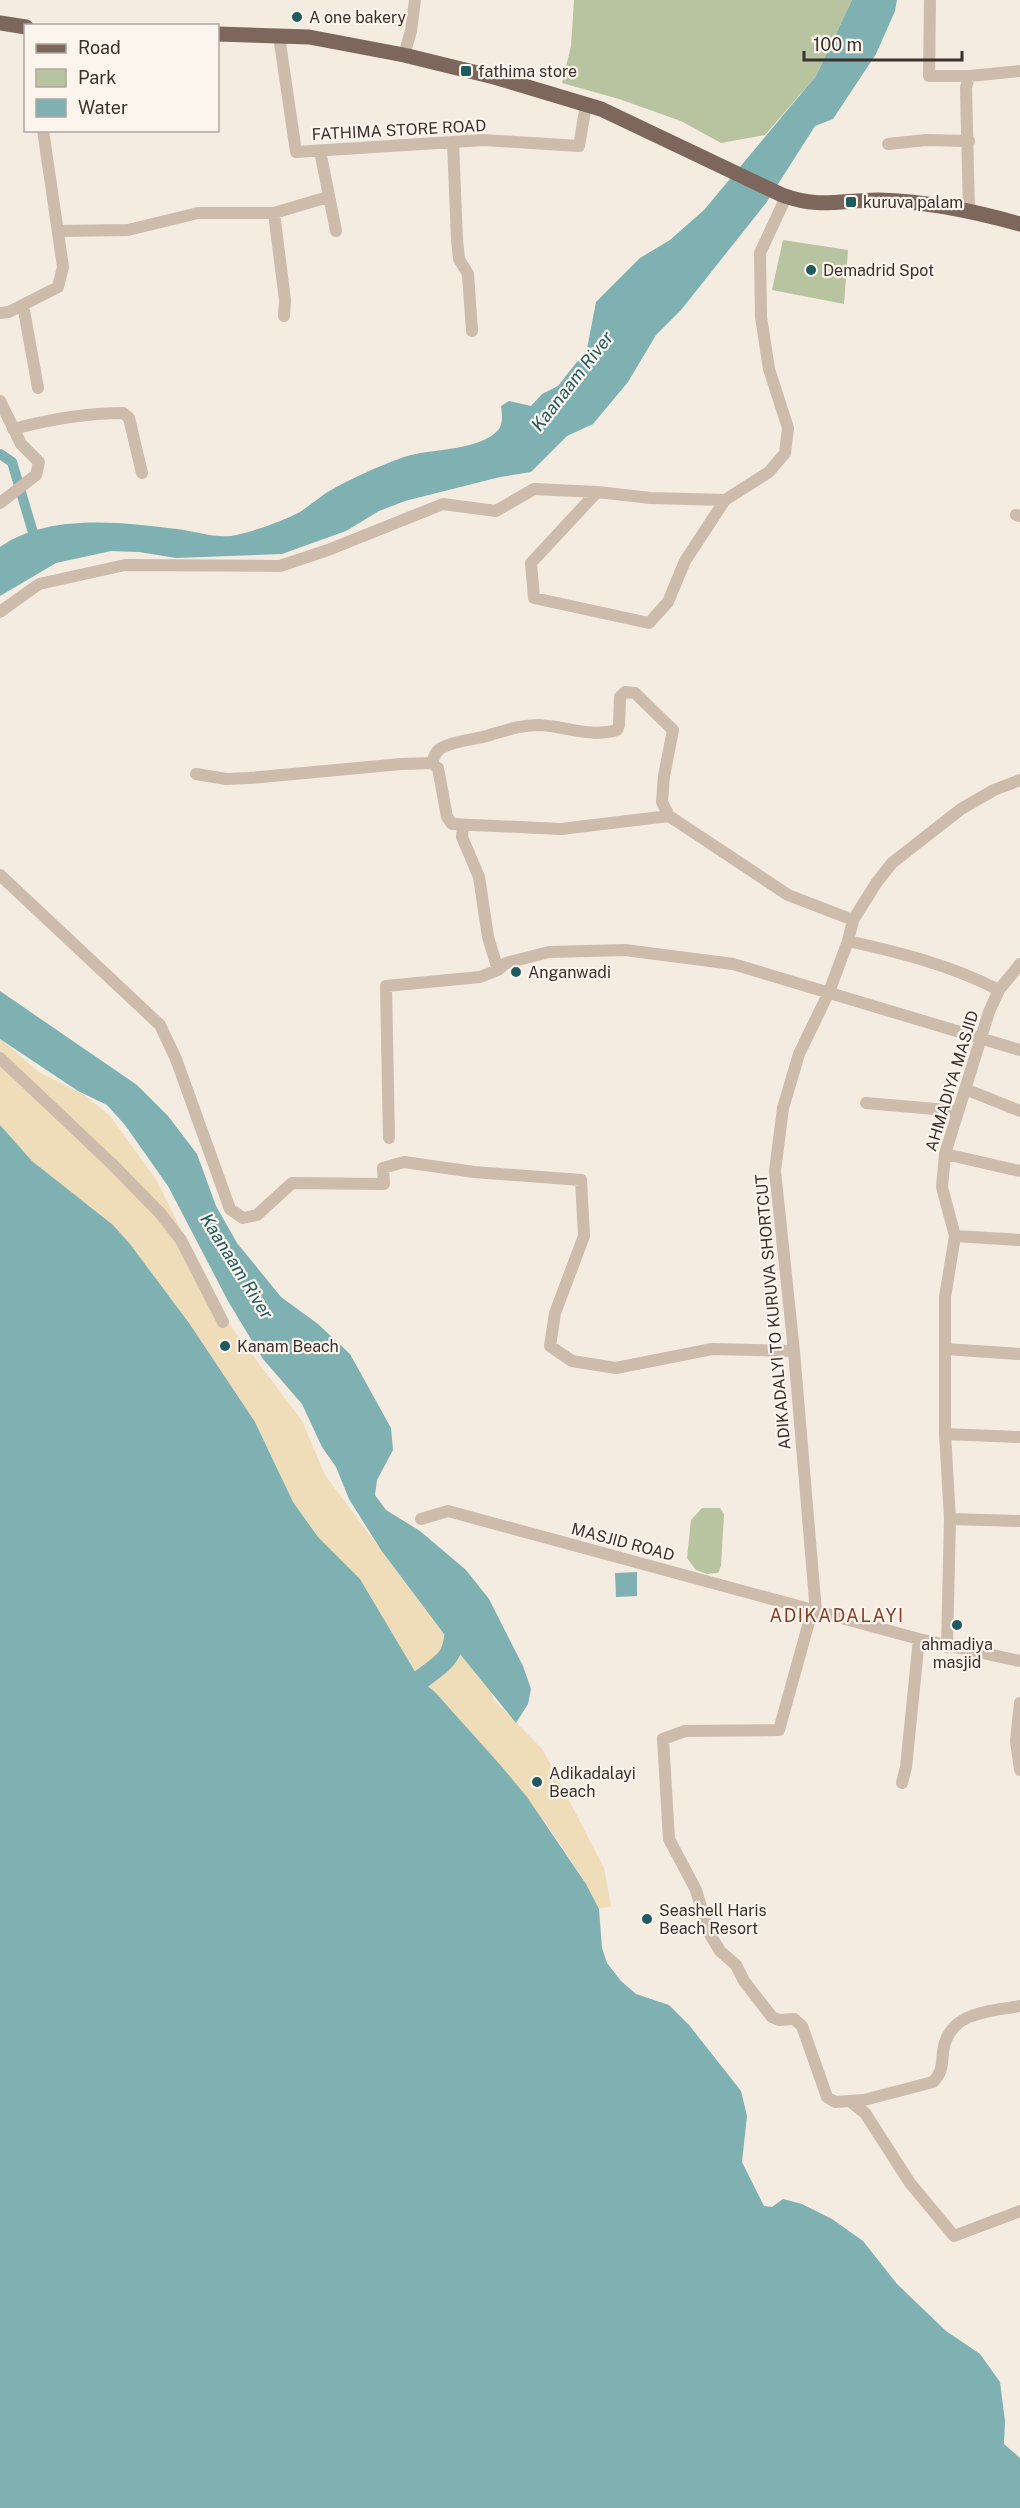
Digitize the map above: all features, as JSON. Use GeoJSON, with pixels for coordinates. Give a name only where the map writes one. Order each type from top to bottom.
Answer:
{"type":"FeatureCollection","features":[{"type":"Feature","properties":{"kind":"main road"},"geometry":{"type":"LineString","coordinates":[[0,23],[24,27]]}},
{"type":"Feature","properties":{"kind":"main road"},"geometry":{"type":"LineString","coordinates":[[219,34],[309,37],[404,55],[494,77],[586,105],[784,196],[803,202],[822,205],[876,200],[928,203],[969,210],[1020,224]]}},
{"type":"Feature","properties":{"kind":"street"},"geometry":{"type":"LineString","coordinates":[[404,55],[411,31],[415,0]]}},
{"type":"Feature","properties":{"kind":"street"},"geometry":{"type":"LineString","coordinates":[[930,0],[929,76],[969,76],[1020,71]]}},
{"type":"Feature","properties":{"kind":"street","name":"FATHIMA STORE ROAD"},"geometry":{"type":"LineString","coordinates":[[279,36],[296,152],[484,140],[579,146],[586,105]]}},
{"type":"Feature","properties":{"kind":"street"},"geometry":{"type":"LineString","coordinates":[[969,76],[966,88],[969,210]]}},
{"type":"Feature","properties":{"kind":"street"},"geometry":{"type":"LineString","coordinates":[[0,313],[9,312],[58,287],[63,267],[43,132]]}},
{"type":"Feature","properties":{"kind":"street"},"geometry":{"type":"LineString","coordinates":[[888,144],[926,140],[969,141]]}},
{"type":"Feature","properties":{"kind":"street"},"geometry":{"type":"LineString","coordinates":[[453,142],[456,240],[459,259],[468,274],[472,331]]}},
{"type":"Feature","properties":{"kind":"street"},"geometry":{"type":"LineString","coordinates":[[320,151],[336,231]]}},
{"type":"Feature","properties":{"kind":"street"},"geometry":{"type":"LineString","coordinates":[[597,492],[531,563],[534,598],[649,623],[668,602],[685,561],[725,500],[769,471],[785,453],[788,429],[769,369],[761,317],[760,253],[784,196]]}},
{"type":"Feature","properties":{"kind":"street"},"geometry":{"type":"LineString","coordinates":[[58,231],[128,230],[198,213],[274,213],[328,197]]}},
{"type":"Feature","properties":{"kind":"street"},"geometry":{"type":"LineString","coordinates":[[274,213],[285,300],[284,316]]}},
{"type":"Feature","properties":{"kind":"street"},"geometry":{"type":"LineString","coordinates":[[23,305],[38,388]]}},
{"type":"Feature","properties":{"kind":"street"},"geometry":{"type":"LineString","coordinates":[[0,401],[21,444],[39,462],[36,475],[0,503]]}},
{"type":"Feature","properties":{"kind":"street"},"geometry":{"type":"LineString","coordinates":[[14,429],[70,416],[123,413],[129,418],[142,473]]}},
{"type":"Feature","properties":{"kind":"street"},"geometry":{"type":"LineString","coordinates":[[0,612],[39,584],[124,565],[280,566],[328,550],[443,504],[496,511],[534,489],[597,492],[651,498],[725,500]]}},
{"type":"Feature","properties":{"kind":"street"},"geometry":{"type":"LineString","coordinates":[[432,763],[436,752],[442,747],[489,736],[511,727],[540,725],[569,731],[609,733],[617,730],[619,725],[620,696],[625,692],[634,693],[673,730],[664,776],[662,802],[669,816],[788,895],[854,920]]}},
{"type":"Feature","properties":{"kind":"street"},"geometry":{"type":"LineString","coordinates":[[196,774],[226,779],[250,778],[432,763],[438,768],[441,777],[447,817],[452,824],[561,829],[669,816]]}},
{"type":"Feature","properties":{"kind":"street","name":"ADIKADALYI TO KURUVA SHORTCUT"},"geometry":{"type":"LineString","coordinates":[[816,1612],[794,1351],[775,1171],[783,1108],[799,1054],[829,992],[849,941],[854,920],[892,863],[962,809],[994,790],[1020,780]]}},
{"type":"Feature","properties":{"kind":"street"},"geometry":{"type":"LineString","coordinates":[[463,825],[462,837],[479,877],[488,937],[498,970]]}},
{"type":"Feature","properties":{"kind":"street"},"geometry":{"type":"LineString","coordinates":[[0,875],[160,1025],[176,1059],[230,1209],[243,1218],[257,1215],[292,1183],[384,1184],[382,1168],[404,1162],[474,1172],[581,1180],[584,1236],[555,1313],[550,1347],[572,1361],[616,1368],[712,1349],[794,1351]]}},
{"type":"Feature","properties":{"kind":"street"},"geometry":{"type":"LineString","coordinates":[[849,941],[918,956],[973,976],[999,990]]}},
{"type":"Feature","properties":{"kind":"street"},"geometry":{"type":"LineString","coordinates":[[388,1138],[386,986],[480,977],[498,970],[506,963],[549,952],[625,950],[733,964],[1020,1050]]}},
{"type":"Feature","properties":{"kind":"street","name":"AHMADIYA MASJID"},"geometry":{"type":"LineString","coordinates":[[947,1647],[950,1519],[945,1434],[945,1297],[955,1236],[942,1187],[945,1154],[964,1089],[999,990],[1020,964]]}},
{"type":"Feature","properties":{"kind":"street"},"geometry":{"type":"LineString","coordinates":[[0,1058],[112,1164],[160,1214],[181,1240],[223,1322]]}},
{"type":"Feature","properties":{"kind":"street"},"geometry":{"type":"LineString","coordinates":[[964,1089],[1020,1111]]}},
{"type":"Feature","properties":{"kind":"street"},"geometry":{"type":"LineString","coordinates":[[866,1103],[958,1111]]}},
{"type":"Feature","properties":{"kind":"street"},"geometry":{"type":"LineString","coordinates":[[945,1154],[1020,1171]]}},
{"type":"Feature","properties":{"kind":"street"},"geometry":{"type":"LineString","coordinates":[[955,1236],[1020,1240]]}},
{"type":"Feature","properties":{"kind":"street"},"geometry":{"type":"LineString","coordinates":[[945,1349],[1020,1354]]}},
{"type":"Feature","properties":{"kind":"street"},"geometry":{"type":"LineString","coordinates":[[945,1434],[1020,1437]]}},
{"type":"Feature","properties":{"kind":"street","name":"MASJID ROAD"},"geometry":{"type":"LineString","coordinates":[[421,1519],[448,1511],[919,1640],[1020,1661]]}},
{"type":"Feature","properties":{"kind":"street"},"geometry":{"type":"LineString","coordinates":[[950,1519],[1020,1521]]}},
{"type":"Feature","properties":{"kind":"street"},"geometry":{"type":"LineString","coordinates":[[816,1612],[809,1622],[779,1730],[685,1731],[663,1738],[669,1839],[696,1890],[708,1930],[720,1951],[736,1965],[744,1981],[772,2017],[779,2020],[794,2019],[802,2026],[828,2097],[835,2102],[850,2102],[933,2082],[940,2075],[945,2036],[953,2026],[970,2015],[1020,2006]]}},
{"type":"Feature","properties":{"kind":"street"},"geometry":{"type":"LineString","coordinates":[[902,1783],[906,1767],[919,1640]]}},
{"type":"Feature","properties":{"kind":"street"},"geometry":{"type":"LineString","coordinates":[[1020,1703],[1016,1741],[1020,1770]]}},
{"type":"Feature","properties":{"kind":"street"},"geometry":{"type":"LineString","coordinates":[[850,2102],[865,2113],[910,2183],[954,2236],[1020,2211]]}},
{"type":"Feature","properties":{"kind":"green space"},"geometry":{"type":"Polygon","coordinates":[[[574,0],[852,0],[816,76],[765,135],[721,143],[681,121],[619,99],[562,83],[571,46],[574,0]]]}},
{"type":"Feature","properties":{"kind":"green space","name":"Demadrid Spot"},"geometry":{"type":"Polygon","coordinates":[[[783,240],[848,250],[844,304],[772,290],[783,240]]]}},
{"type":"Feature","properties":{"kind":"green space"},"geometry":{"type":"Polygon","coordinates":[[[702,1508],[720,1508],[724,1514],[721,1566],[718,1573],[707,1574],[696,1570],[687,1558],[691,1520],[702,1508]]]}},
{"type":"Feature","properties":{"kind":"sand","name":"Kanam Beach"},"geometry":{"type":"Polygon","coordinates":[[[0,1039],[39,1072],[86,1096],[110,1116],[157,1181],[224,1317],[302,1421],[325,1475],[454,1648],[488,1671],[493,1699],[543,1750],[604,1868],[611,1906],[599,1909],[565,1850],[524,1795],[435,1692],[420,1680],[360,1579],[318,1537],[293,1502],[255,1422],[189,1323],[130,1244],[113,1225],[32,1161],[0,1125],[0,1039]]]}},
{"type":"Feature","properties":{"kind":"water"},"geometry":{"type":"Polygon","coordinates":[[[852,0],[897,0],[895,11],[876,54],[833,119],[815,126],[766,203],[681,310],[656,335],[628,382],[593,424],[567,436],[531,472],[500,477],[405,501],[379,511],[346,531],[282,554],[176,558],[139,552],[111,551],[56,563],[0,596],[0,547],[19,536],[40,529],[86,523],[109,523],[231,536],[266,526],[300,512],[335,488],[404,457],[467,446],[491,436],[500,427],[501,406],[509,401],[531,406],[542,394],[558,386],[587,349],[596,302],[640,258],[670,240],[704,210],[816,76],[852,0]]]}},
{"type":"Feature","properties":{"kind":"water"},"geometry":{"type":"Polygon","coordinates":[[[0,991],[137,1085],[168,1116],[197,1154],[216,1206],[237,1243],[281,1297],[318,1324],[350,1354],[391,1428],[393,1450],[377,1480],[375,1495],[386,1510],[420,1531],[466,1570],[489,1599],[523,1666],[531,1689],[528,1704],[516,1723],[447,1638],[381,1550],[349,1499],[336,1467],[322,1447],[302,1404],[263,1359],[228,1301],[168,1186],[125,1125],[107,1105],[78,1091],[0,1039],[0,991]]]}},
{"type":"Feature","properties":{"kind":"water"},"geometry":{"type":"Polygon","coordinates":[[[0,1125],[32,1161],[113,1225],[130,1244],[189,1323],[255,1422],[293,1502],[318,1537],[360,1579],[420,1680],[435,1692],[527,1797],[586,1884],[599,1909],[602,1948],[607,1963],[621,1981],[636,1994],[669,2005],[689,2025],[741,2091],[747,2116],[742,2162],[764,2206],[772,2207],[783,2199],[802,2204],[832,2219],[863,2241],[897,2284],[946,2331],[980,2354],[1000,2382],[1005,2421],[1004,2444],[1020,2458],[1020,2508],[0,2508],[0,1125]]]}},
{"type":"Feature","properties":{"kind":"water"},"geometry":{"type":"Polygon","coordinates":[[[637,1572],[637,1596],[616,1597],[615,1573],[637,1572]]]}},
{"type":"Feature","properties":{"kind":"waterway"},"geometry":{"type":"LineString","coordinates":[[0,454],[12,462],[37,546]]}},
{"type":"Feature","properties":{"kind":"waterway","name":"Kaanaam River"},"geometry":{"type":"LineString","coordinates":[[420,1680],[438,1667],[448,1656],[453,1643],[456,1621]]}},
{"type":"Feature","properties":{"kind":"place","name":"A one bakery"},"geometry":{"type":"Point","coordinates":[297,17]}},
{"type":"Feature","properties":{"kind":"place","name":"fathima store"},"geometry":{"type":"Point","coordinates":[466,71]}},
{"type":"Feature","properties":{"kind":"place","name":"kuruva palam"},"geometry":{"type":"Point","coordinates":[851,202]}},
{"type":"Feature","properties":{"kind":"place","name":"Demadrid Spot"},"geometry":{"type":"Point","coordinates":[811,270]}},
{"type":"Feature","properties":{"kind":"place","name":"Anganwadi"},"geometry":{"type":"Point","coordinates":[516,972]}},
{"type":"Feature","properties":{"kind":"place","name":"Kanam Beach"},"geometry":{"type":"Point","coordinates":[225,1346]}},
{"type":"Feature","properties":{"kind":"place","name":"ahmadiya masjid"},"geometry":{"type":"Point","coordinates":[957,1625]}},
{"type":"Feature","properties":{"kind":"place","name":"Adikadalayi Beach"},"geometry":{"type":"Point","coordinates":[537,1782]}},
{"type":"Feature","properties":{"kind":"place","name":"Seashell Haris Beach Resort"},"geometry":{"type":"Point","coordinates":[647,1919]}},
{"type":"Feature","properties":{"kind":"district","name":"ADIKADALAYI"},"geometry":{"type":"Point","coordinates":[837,1615]}}]}
